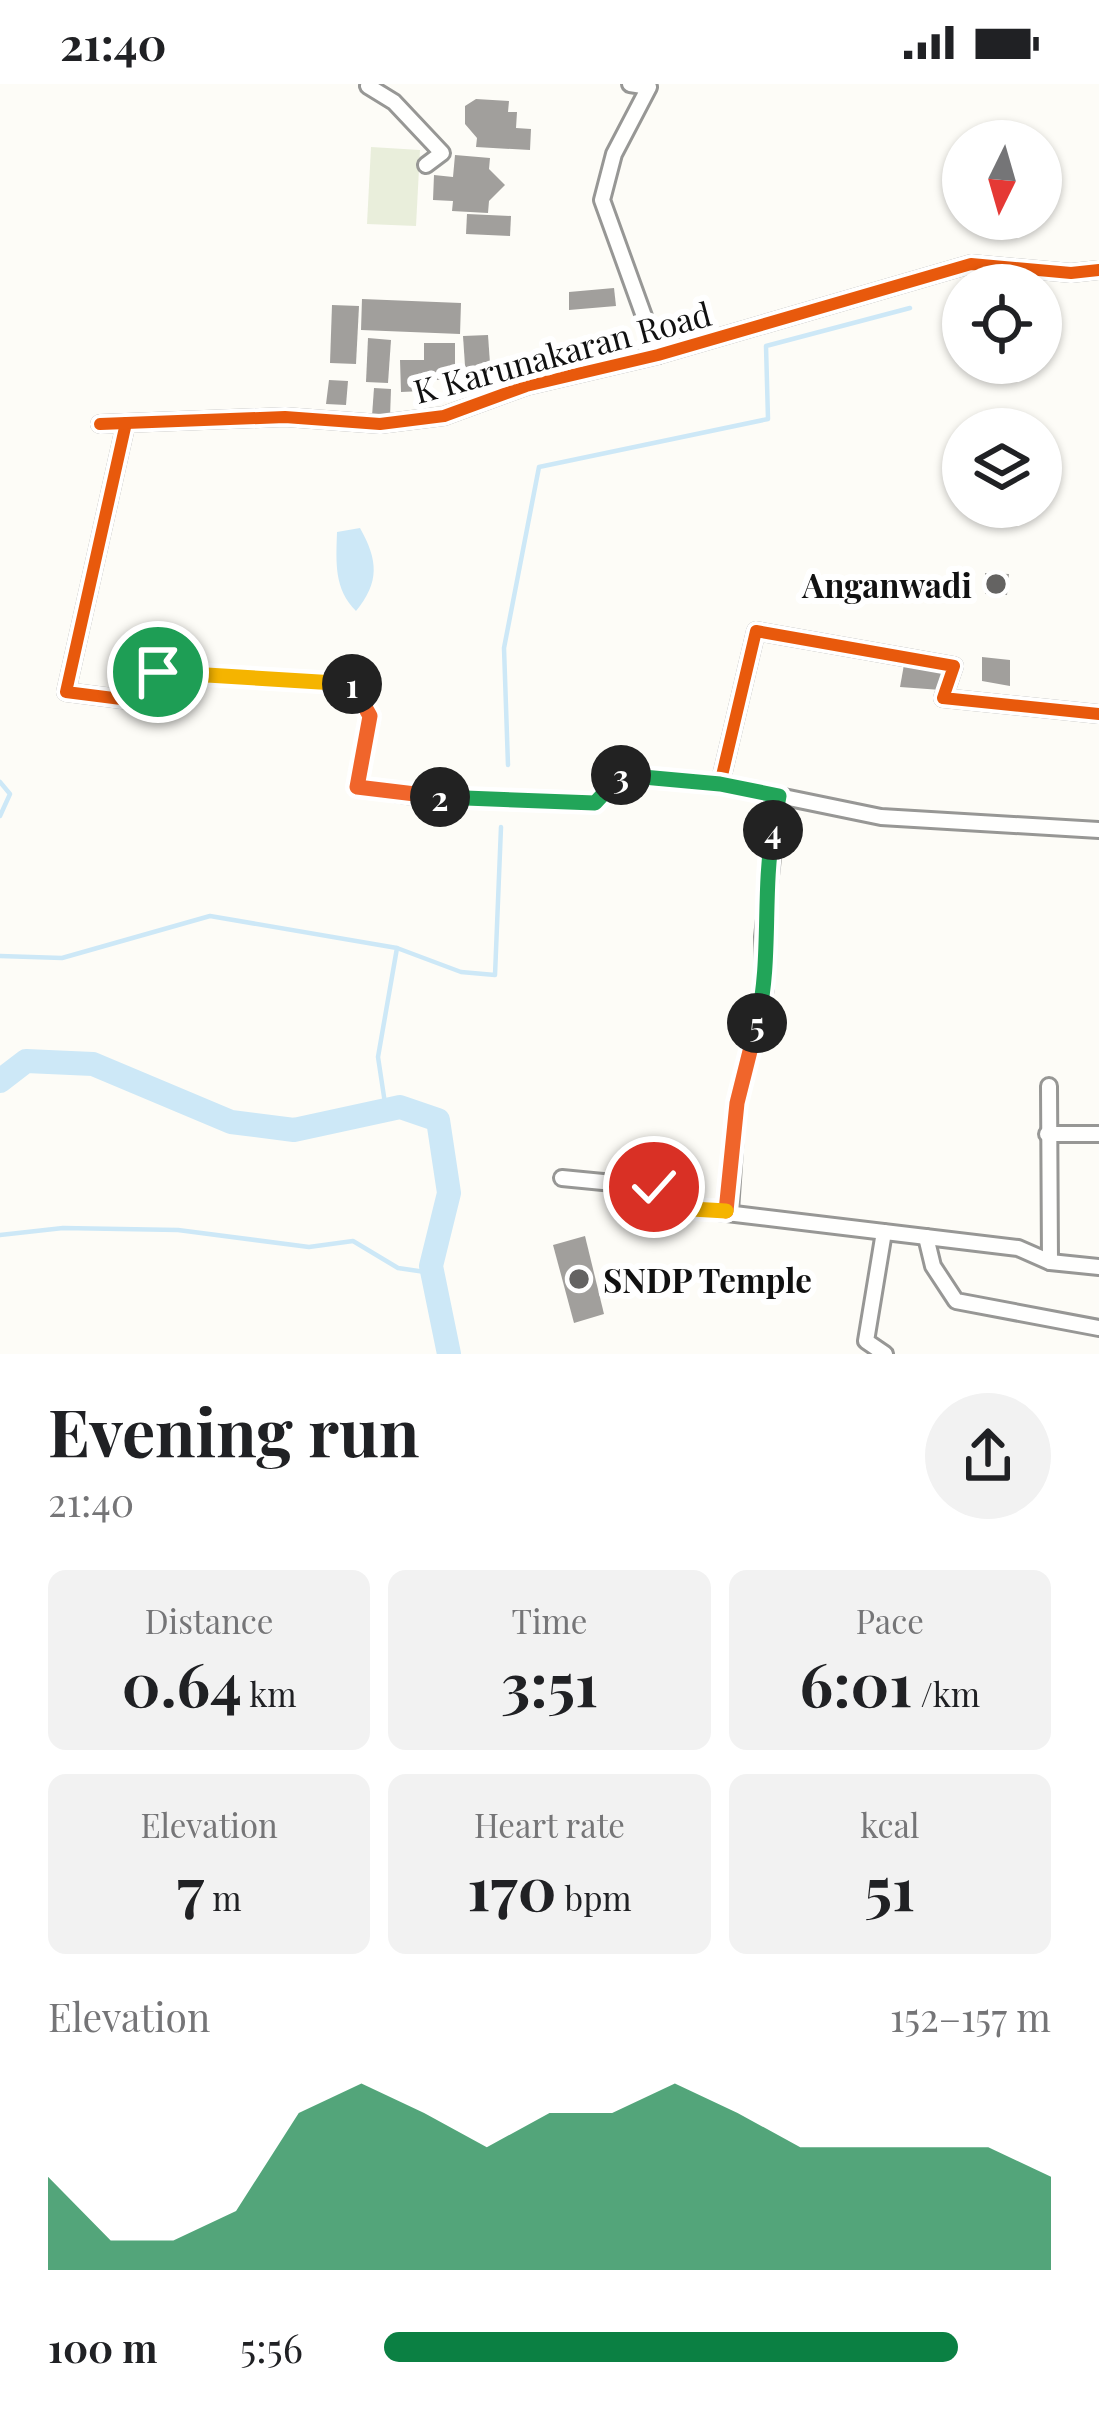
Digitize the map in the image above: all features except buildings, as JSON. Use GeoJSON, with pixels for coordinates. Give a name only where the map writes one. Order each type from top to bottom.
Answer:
{"type":"FeatureCollection","features":[{"type":"Feature","properties":{"kind":"street"},"geometry":{"type":"LineString","coordinates":[[630,84],[650,86],[614,154],[602,200],[658,355]]}},
{"type":"Feature","properties":{"kind":"street"},"geometry":{"type":"LineString","coordinates":[[367,85],[394,102],[442,153],[426,165]]}},
{"type":"Feature","properties":{"kind":"street","name":"K Karunakaran Road"},"geometry":{"type":"LineString","coordinates":[[100,424],[285,417],[380,424],[444,416],[526,386],[658,355],[971,264],[1071,273],[1099,270]]}},
{"type":"Feature","properties":{"kind":"street"},"geometry":{"type":"LineString","coordinates":[[127,423],[66,692],[145,702],[158,672],[354,684],[370,716],[357,787],[412,796],[595,803],[620,775],[720,784],[881,817],[1099,830]]}},
{"type":"Feature","properties":{"kind":"street"},"geometry":{"type":"LineString","coordinates":[[720,784],[756,631],[953,666],[943,698],[1099,714]]}},
{"type":"Feature","properties":{"kind":"street"},"geometry":{"type":"LineString","coordinates":[[730,1211],[737,1103],[765,988],[763,937],[779,796]]}},
{"type":"Feature","properties":{"kind":"street"},"geometry":{"type":"LineString","coordinates":[[1048,1085],[1050,1262]]}},
{"type":"Feature","properties":{"kind":"street"},"geometry":{"type":"LineString","coordinates":[[1047,1133],[1099,1134]]}},
{"type":"Feature","properties":{"kind":"street"},"geometry":{"type":"LineString","coordinates":[[562,1178],[654,1187],[692,1209],[1018,1248],[1050,1262],[1099,1267]]}},
{"type":"Feature","properties":{"kind":"street"},"geometry":{"type":"LineString","coordinates":[[884,1232],[866,1341],[885,1354]]}},
{"type":"Feature","properties":{"kind":"street"},"geometry":{"type":"LineString","coordinates":[[926,1237],[933,1266],[956,1301],[1099,1328]]}},
{"type":"Feature","properties":{"kind":"green space"},"geometry":{"type":"Polygon","coordinates":[[[371,147],[420,150],[416,226],[367,224],[371,147]]]}},
{"type":"Feature","properties":{"kind":"water"},"geometry":{"type":"Polygon","coordinates":[[[360,528],[374,571],[356,611],[340,585],[337,532],[360,528]]]}},
{"type":"Feature","properties":{"kind":"waterway"},"geometry":{"type":"LineString","coordinates":[[508,765],[504,648],[539,467],[768,419],[766,346],[910,308]]}},
{"type":"Feature","properties":{"kind":"waterway"},"geometry":{"type":"LineString","coordinates":[[0,782],[10,794],[0,816]]}},
{"type":"Feature","properties":{"kind":"waterway"},"geometry":{"type":"LineString","coordinates":[[397,948],[461,972],[495,975],[501,827]]}},
{"type":"Feature","properties":{"kind":"waterway"},"geometry":{"type":"LineString","coordinates":[[0,956],[62,958],[210,916],[397,948],[378,1057],[386,1110]]}},
{"type":"Feature","properties":{"kind":"waterway"},"geometry":{"type":"LineString","coordinates":[[0,1081],[26,1061],[93,1064],[231,1122],[294,1130],[400,1107],[438,1120],[449,1193],[431,1266],[449,1354]]}},
{"type":"Feature","properties":{"kind":"waterway"},"geometry":{"type":"LineString","coordinates":[[0,1235],[63,1228],[178,1230],[309,1247],[353,1241],[398,1268],[432,1273]]}},
{"type":"Feature","properties":{"kind":"cycle path"},"geometry":{"type":"LineString","coordinates":[[100,424],[285,417],[380,424],[444,416],[526,386],[658,355],[971,264],[1071,273],[1099,270]]}},
{"type":"Feature","properties":{"kind":"cycle path"},"geometry":{"type":"LineString","coordinates":[[126,423],[66,692],[145,702],[158,672],[354,684],[371,716],[357,787],[412,796],[595,803],[620,775],[720,784],[756,631],[954,666],[943,698],[1099,714]]}},
{"type":"Feature","properties":{"kind":"place","name":"Anganwadi"},"geometry":{"type":"Point","coordinates":[996,584]}},
{"type":"Feature","properties":{"kind":"place","name":"SNDP Temple"},"geometry":{"type":"Point","coordinates":[579,1279]}},
{"type":"Feature","properties":{"kind":"route"},"geometry":{"type":"LineString","coordinates":[[158,672],[354,684],[370,716],[357,787],[412,796],[595,803],[620,775],[720,784],[779,796],[763,937],[765,988],[737,1103],[730,1211],[692,1209],[654,1187]]}}]}
